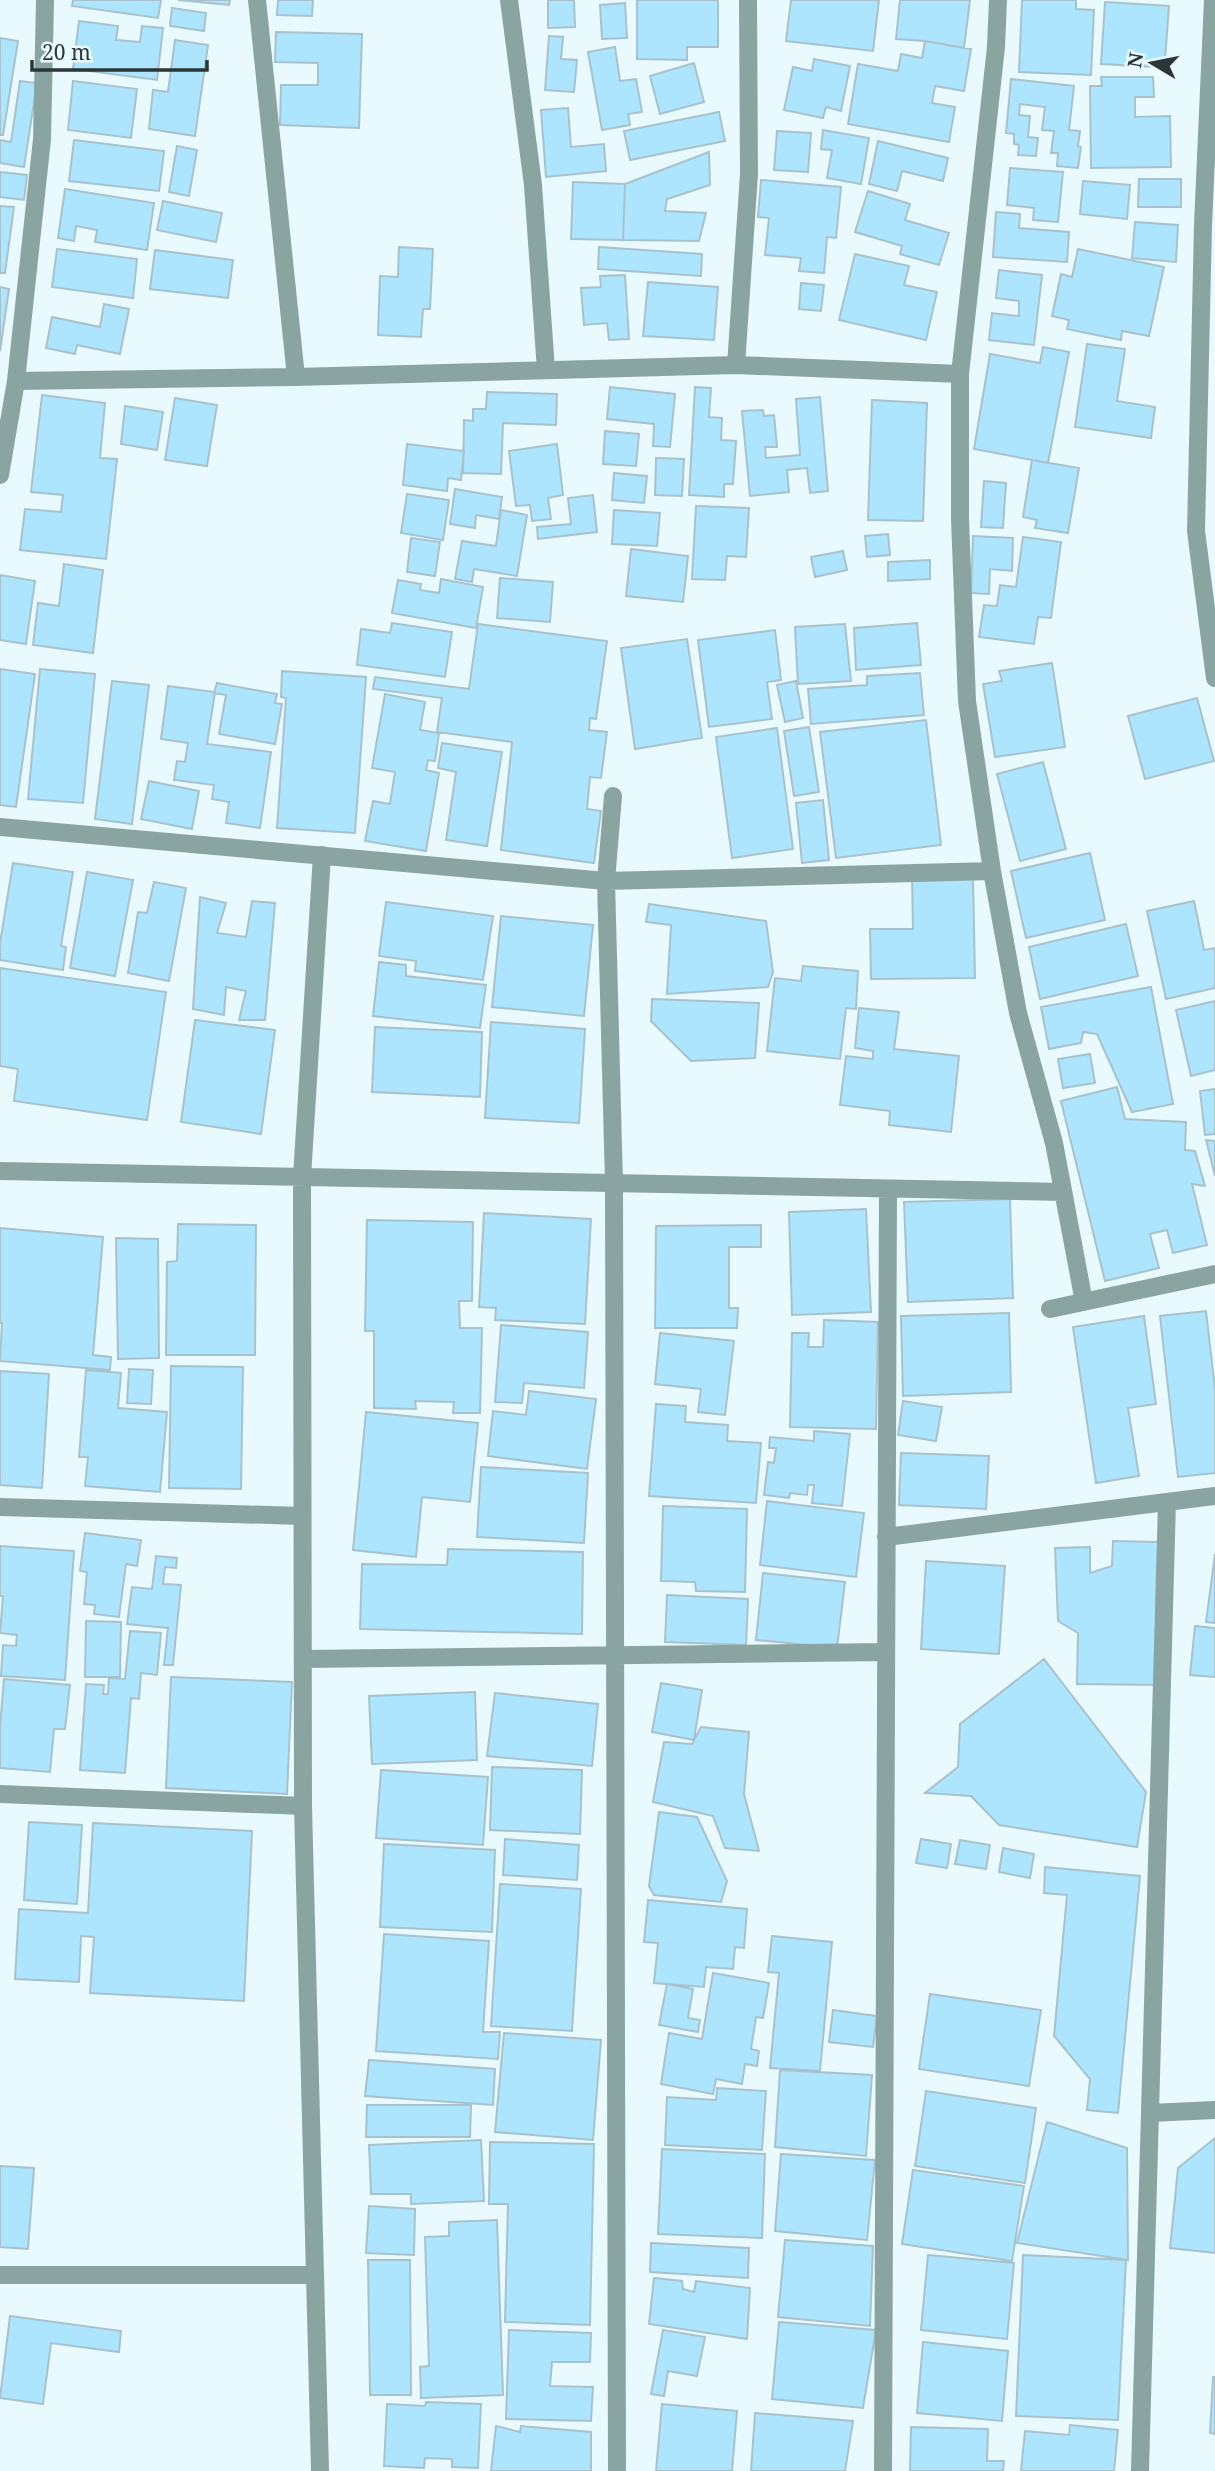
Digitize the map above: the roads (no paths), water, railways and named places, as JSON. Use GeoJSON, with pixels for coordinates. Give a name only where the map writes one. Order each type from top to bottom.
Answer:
{"type":"FeatureCollection","features":[{"type":"Feature","properties":{"kind":"street"},"geometry":{"type":"LineString","coordinates":[[0,475],[16,381],[42,139],[45,0]]}},
{"type":"Feature","properties":{"kind":"street"},"geometry":{"type":"LineString","coordinates":[[257,0],[296,377]]}},
{"type":"Feature","properties":{"kind":"street"},"geometry":{"type":"LineString","coordinates":[[509,0],[533,185],[546,370]]}},
{"type":"Feature","properties":{"kind":"street"},"geometry":{"type":"LineString","coordinates":[[736,365],[749,174],[748,0]]}},
{"type":"Feature","properties":{"kind":"street"},"geometry":{"type":"LineString","coordinates":[[998,0],[996,47],[960,374],[960,519],[967,701],[992,872],[1018,1013],[1054,1143],[1084,1302]]}},
{"type":"Feature","properties":{"kind":"street"},"geometry":{"type":"LineString","coordinates":[[1213,0],[1203,225],[1196,531],[1215,678]]}},
{"type":"Feature","properties":{"kind":"street"},"geometry":{"type":"LineString","coordinates":[[16,381],[296,377],[736,365],[960,374]]}},
{"type":"Feature","properties":{"kind":"street"},"geometry":{"type":"LineString","coordinates":[[1196,531],[1215,532]]}},
{"type":"Feature","properties":{"kind":"street"},"geometry":{"type":"LineString","coordinates":[[613,796],[606,881],[614,1184],[617,2471]]}},
{"type":"Feature","properties":{"kind":"street"},"geometry":{"type":"LineString","coordinates":[[0,827],[606,881],[992,872]]}},
{"type":"Feature","properties":{"kind":"street"},"geometry":{"type":"LineString","coordinates":[[320,2471],[303,1806],[302,1177],[321,855]]}},
{"type":"Feature","properties":{"kind":"street"},"geometry":{"type":"LineString","coordinates":[[0,1171],[1063,1192]]}},
{"type":"Feature","properties":{"kind":"street"},"geometry":{"type":"LineString","coordinates":[[883,2471],[888,1189]]}},
{"type":"Feature","properties":{"kind":"street"},"geometry":{"type":"LineString","coordinates":[[1050,1309],[1215,1274]]}},
{"type":"Feature","properties":{"kind":"street"},"geometry":{"type":"LineString","coordinates":[[886,1537],[1215,1496]]}},
{"type":"Feature","properties":{"kind":"street"},"geometry":{"type":"LineString","coordinates":[[1140,2471],[1167,1502]]}},
{"type":"Feature","properties":{"kind":"street"},"geometry":{"type":"LineString","coordinates":[[0,1507],[302,1516]]}},
{"type":"Feature","properties":{"kind":"street"},"geometry":{"type":"LineString","coordinates":[[303,1660],[886,1652]]}},
{"type":"Feature","properties":{"kind":"street"},"geometry":{"type":"LineString","coordinates":[[0,1794],[303,1806]]}},
{"type":"Feature","properties":{"kind":"street"},"geometry":{"type":"LineString","coordinates":[[1150,2112],[1215,2110]]}},
{"type":"Feature","properties":{"kind":"street"},"geometry":{"type":"LineString","coordinates":[[0,2275],[315,2275]]}}]}
